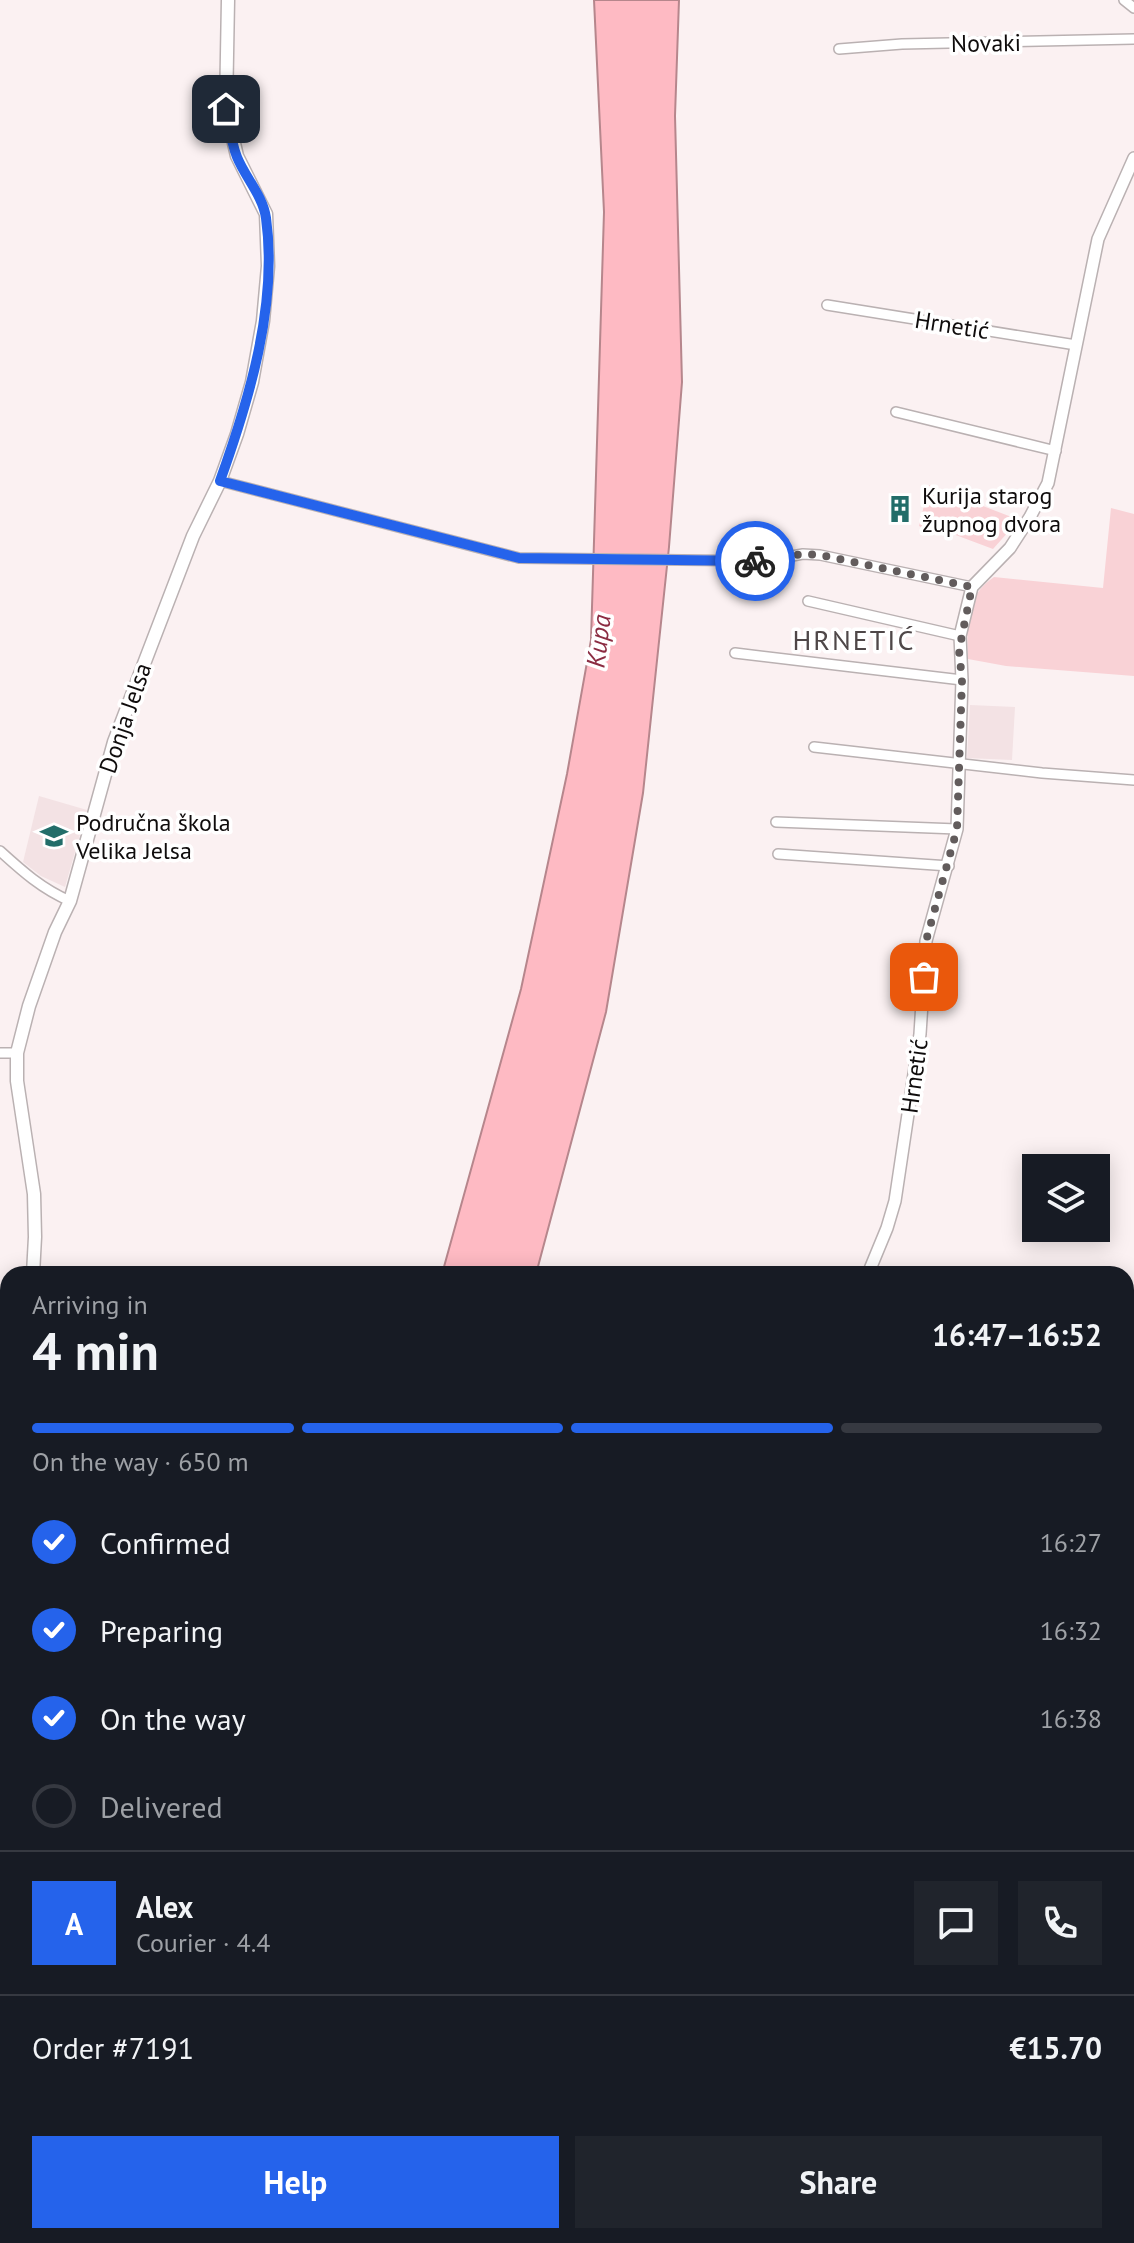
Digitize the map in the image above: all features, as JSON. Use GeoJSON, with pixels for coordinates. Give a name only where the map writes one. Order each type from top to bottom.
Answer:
{"type":"FeatureCollection","features":[{"type":"Feature","properties":{"kind":"main road","name":"Donja Jelsa"},"geometry":{"type":"LineString","coordinates":[[33,1266],[34,1194],[17,1081],[17,1053],[29,1006],[55,932],[70,901],[114,742],[193,536],[220,481],[252,382],[263,321],[268,266],[266,214],[237,156],[226,109],[228,0]]}},
{"type":"Feature","properties":{"kind":"street"},"geometry":{"type":"LineString","coordinates":[[1124,0],[1134,8]]}},
{"type":"Feature","properties":{"kind":"street","name":"Novaki"},"geometry":{"type":"LineString","coordinates":[[839,49],[902,44],[1134,39]]}},
{"type":"Feature","properties":{"kind":"street"},"geometry":{"type":"LineString","coordinates":[[220,481],[519,558],[765,561],[803,554],[820,555],[972,587],[1010,548],[1048,483],[1098,239],[1134,158]]}},
{"type":"Feature","properties":{"kind":"street","name":"Hrnetić"},"geometry":{"type":"LineString","coordinates":[[827,305],[1076,345]]}},
{"type":"Feature","properties":{"kind":"street"},"geometry":{"type":"LineString","coordinates":[[896,412],[1056,451]]}},
{"type":"Feature","properties":{"kind":"street","name":"Hrnetić"},"geometry":{"type":"LineString","coordinates":[[871,1266],[895,1201],[920,1034],[926,941],[957,829],[962,680],[960,636],[972,587]]}},
{"type":"Feature","properties":{"kind":"street"},"geometry":{"type":"LineString","coordinates":[[808,601],[960,636]]}},
{"type":"Feature","properties":{"kind":"street"},"geometry":{"type":"LineString","coordinates":[[735,653],[962,680]]}},
{"type":"Feature","properties":{"kind":"street"},"geometry":{"type":"LineString","coordinates":[[814,747],[1042,773],[1134,780]]}},
{"type":"Feature","properties":{"kind":"street"},"geometry":{"type":"LineString","coordinates":[[776,822],[957,829]]}},
{"type":"Feature","properties":{"kind":"street"},"geometry":{"type":"LineString","coordinates":[[0,851],[30,879],[70,901]]}},
{"type":"Feature","properties":{"kind":"street"},"geometry":{"type":"LineString","coordinates":[[778,854],[949,866]]}},
{"type":"Feature","properties":{"kind":"street"},"geometry":{"type":"LineString","coordinates":[[0,1053],[17,1053]]}},
{"type":"Feature","properties":{"kind":"shaded area"},"geometry":{"type":"Polygon","coordinates":[[[929,485],[1019,520],[993,549],[929,525],[927,530],[919,526],[929,485]]]}},
{"type":"Feature","properties":{"kind":"shaded area"},"geometry":{"type":"Polygon","coordinates":[[[1111,508],[1134,514],[1134,676],[1006,666],[968,659],[968,624],[972,603],[984,585],[994,577],[1103,588],[1111,508]]]}},
{"type":"Feature","properties":{"kind":"shaded area"},"geometry":{"type":"Polygon","coordinates":[[[970,705],[1015,707],[1012,760],[967,758],[970,705]]]}},
{"type":"Feature","properties":{"kind":"shaded area","name":"Područna škola Velika Jelsa"},"geometry":{"type":"Polygon","coordinates":[[[39,796],[87,810],[65,887],[41,876],[23,862],[39,796]]]}},
{"type":"Feature","properties":{"kind":"water","name":"Kupa"},"geometry":{"type":"Polygon","coordinates":[[[594,0],[679,0],[675,116],[682,382],[669,547],[643,793],[606,1012],[538,1266],[444,1266],[521,989],[567,774],[591,640],[604,212],[594,0]]]}},
{"type":"Feature","properties":{"kind":"way so far"},"geometry":{"type":"LineString","coordinates":[[755,561],[803,554],[820,555],[972,587],[959,650],[962,680],[957,829],[926,941],[924,977]]}},
{"type":"Feature","properties":{"kind":"place","name":"Kurija starog župnog dvora"},"geometry":{"type":"Point","coordinates":[900,509]}},
{"type":"Feature","properties":{"kind":"place","name":"Područna škola Velika Jelsa"},"geometry":{"type":"Point","coordinates":[54,836]}},
{"type":"Feature","properties":{"kind":"district","name":"HRNETIĆ"},"geometry":{"type":"Point","coordinates":[854,639]}},
{"type":"Feature","properties":{"kind":"route"},"geometry":{"type":"LineString","coordinates":[[226,109],[237,156],[266,214],[268,266],[263,321],[252,382],[220,481],[519,558],[755,561]]}}]}
